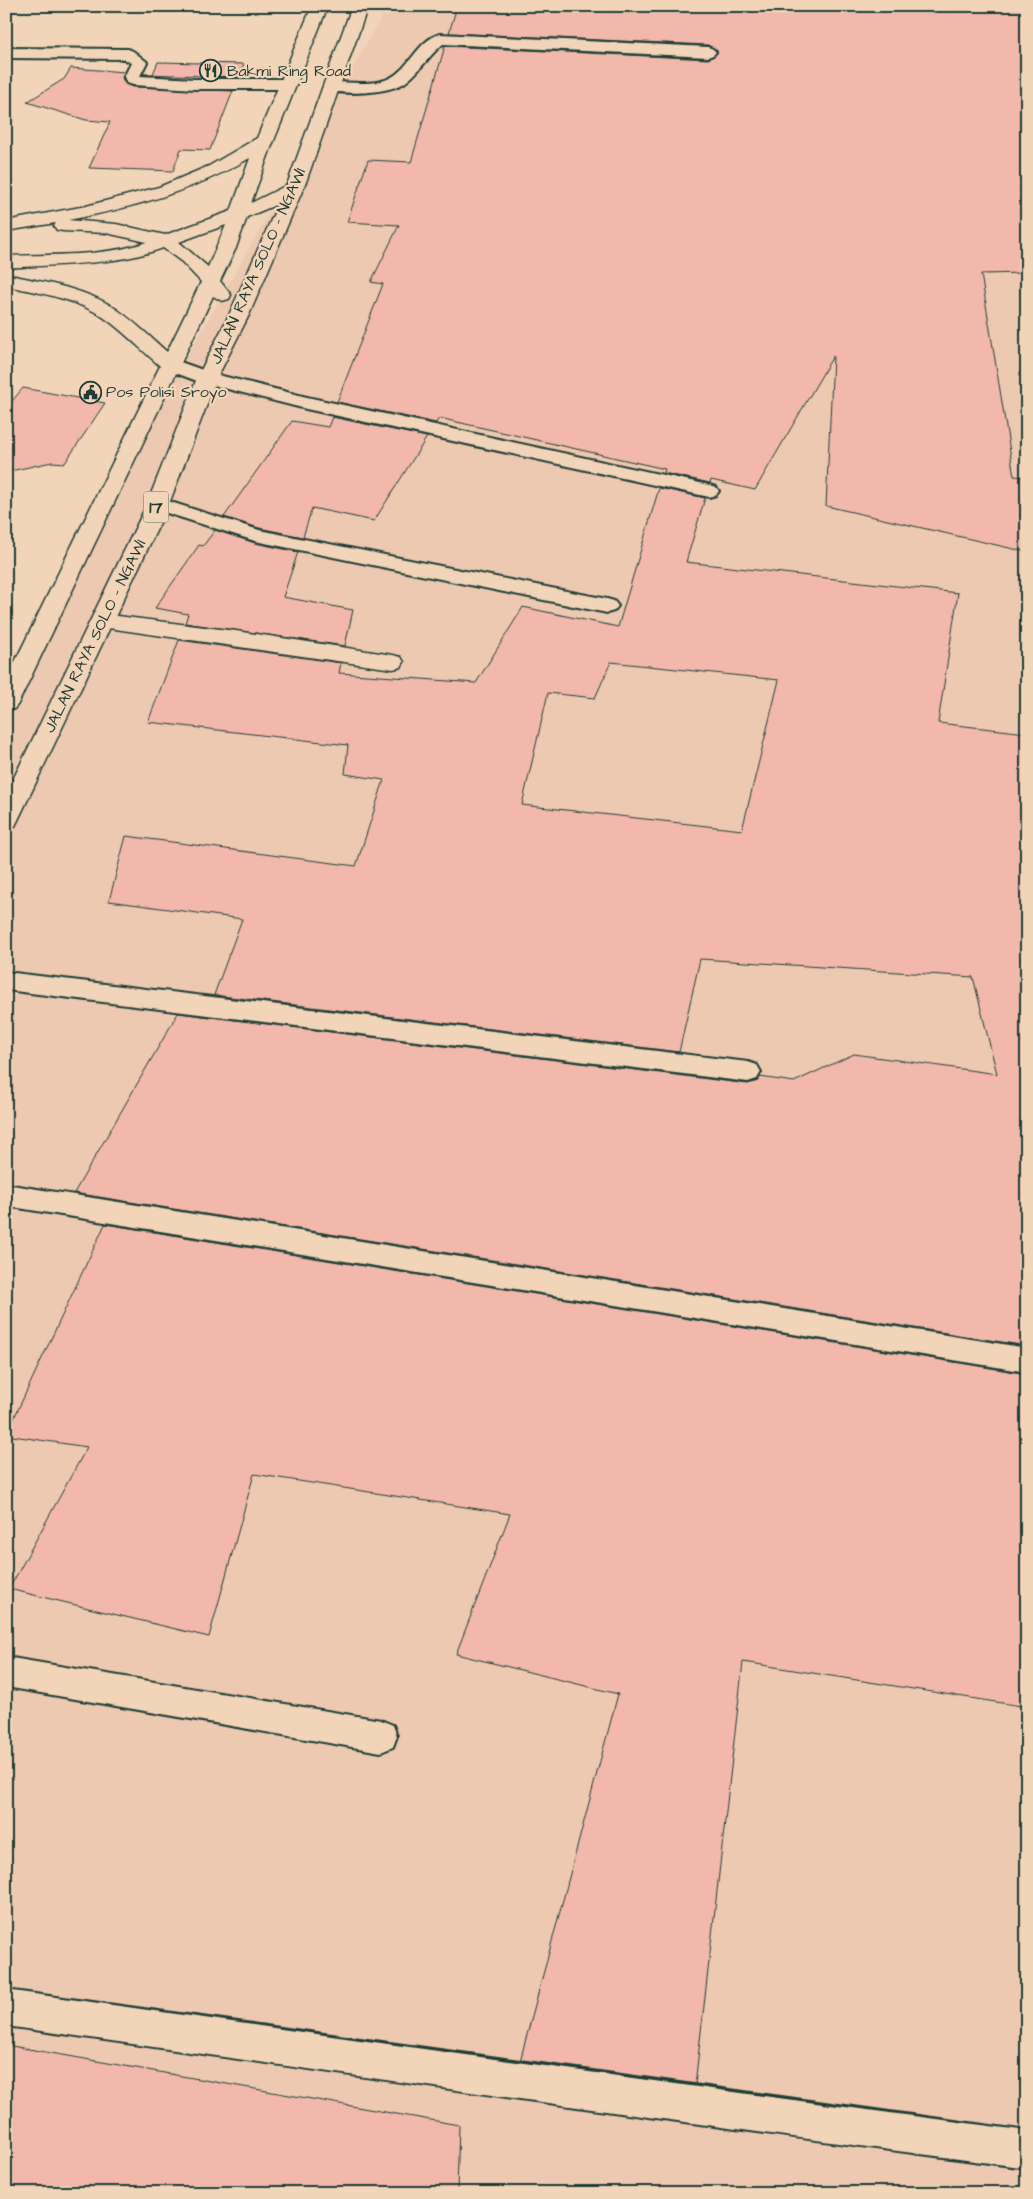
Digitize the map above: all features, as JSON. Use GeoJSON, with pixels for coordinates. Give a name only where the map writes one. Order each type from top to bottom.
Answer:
{"type":"FeatureCollection","features":[{"type":"Feature","properties":{"kind":"main road","name":"JALAN RAYA SOLO - NGAWI"},"geometry":{"type":"LineString","coordinates":[[6,704],[169,364],[227,248],[265,141],[320,6]]}},
{"type":"Feature","properties":{"kind":"main road","name":"JALAN RAYA SOLO - NGAWI"},"geometry":{"type":"LineString","coordinates":[[6,820],[158,504],[207,378],[239,315],[294,188],[360,6]]}},
{"type":"Feature","properties":{"kind":"main road"},"geometry":{"type":"LineString","coordinates":[[6,226],[114,205],[172,188],[215,170],[265,141]]}},
{"type":"Feature","properties":{"kind":"main road"},"geometry":{"type":"LineString","coordinates":[[6,262],[105,256],[138,251],[239,215],[294,188]]}},
{"type":"Feature","properties":{"kind":"main road"},"geometry":{"type":"LineString","coordinates":[[6,230],[76,226],[105,227],[166,242],[212,281],[239,315]]}},
{"type":"Feature","properties":{"kind":"main road"},"geometry":{"type":"LineString","coordinates":[[6,280],[62,293],[102,309],[124,324],[169,364]]}},
{"type":"Feature","properties":{"kind":"main road"},"geometry":{"type":"LineString","coordinates":[[102,621],[236,638],[393,662]]}},
{"type":"Feature","properties":{"kind":"lane"},"geometry":{"type":"LineString","coordinates":[[332,87],[378,86],[399,79],[432,44],[440,40],[708,52]]}},
{"type":"Feature","properties":{"kind":"lane"},"geometry":{"type":"LineString","coordinates":[[6,53],[128,54],[139,62],[132,77],[133,80],[195,84],[287,84]]}},
{"type":"Feature","properties":{"kind":"lane"},"geometry":{"type":"LineString","coordinates":[[169,364],[207,378],[306,402],[709,491]]}},
{"type":"Feature","properties":{"kind":"lane"},"geometry":{"type":"LineString","coordinates":[[158,504],[256,535],[607,606]]}},
{"type":"Feature","properties":{"kind":"lane"},"geometry":{"type":"LineString","coordinates":[[6,981],[748,1072]]}},
{"type":"Feature","properties":{"kind":"lane"},"geometry":{"type":"LineString","coordinates":[[6,1195],[1027,1360]]}},
{"type":"Feature","properties":{"kind":"lane"},"geometry":{"type":"LineString","coordinates":[[6,1672],[381,1736]]}},
{"type":"Feature","properties":{"kind":"lane"},"geometry":{"type":"LineString","coordinates":[[6,2008],[500,2077],[704,2108],[1027,2150]]}},
{"type":"Feature","properties":{"kind":"shaded area"},"geometry":{"type":"Polygon","coordinates":[[[388,6],[1027,6],[1027,2193],[6,2193],[6,672],[388,6]]]}},
{"type":"Feature","properties":{"kind":"building"},"geometry":{"type":"Polygon","coordinates":[[[457,6],[1027,6],[1027,273],[981,274],[1014,476],[1027,477],[1027,552],[826,506],[833,356],[755,490],[711,480],[710,483],[664,473],[665,469],[439,418],[436,423],[337,402],[383,284],[371,282],[399,225],[347,222],[368,160],[411,162],[445,46],[708,59],[718,52],[708,45],[449,33],[457,6]]]}},
{"type":"Feature","properties":{"kind":"building"},"geometry":{"type":"Polygon","coordinates":[[[158,62],[244,64],[238,77],[143,74],[153,74],[158,62]]]}},
{"type":"Feature","properties":{"kind":"building"},"geometry":{"type":"Polygon","coordinates":[[[71,68],[125,72],[122,78],[125,84],[133,87],[233,91],[210,150],[181,149],[173,171],[89,168],[110,122],[86,120],[27,102],[64,79],[71,68]]]}},
{"type":"Feature","properties":{"kind":"building"},"geometry":{"type":"Polygon","coordinates":[[[23,388],[105,403],[65,463],[52,462],[6,472],[6,408],[23,388]]]}},
{"type":"Feature","properties":{"kind":"building"},"geometry":{"type":"Polygon","coordinates":[[[332,417],[427,437],[374,521],[312,508],[303,537],[259,528],[224,517],[292,421],[328,427],[332,417]]]}},
{"type":"Feature","properties":{"kind":"building"},"geometry":{"type":"Polygon","coordinates":[[[659,488],[705,498],[686,562],[958,593],[938,723],[1027,733],[1027,1346],[74,1193],[178,1013],[748,1084],[758,1081],[760,1077],[794,1082],[854,1054],[997,1074],[973,977],[700,959],[679,1052],[214,995],[242,919],[109,901],[126,836],[356,866],[384,780],[345,774],[348,745],[148,722],[179,640],[341,663],[339,673],[476,683],[523,607],[618,627],[659,488]],[[611,662],[595,698],[548,693],[522,805],[742,830],[779,680],[611,662]]]}},
{"type":"Feature","properties":{"kind":"building"},"geometry":{"type":"Polygon","coordinates":[[[215,530],[255,543],[298,552],[283,597],[353,610],[345,646],[185,623],[188,614],[155,608],[199,545],[203,546],[215,530]]]}},
{"type":"Feature","properties":{"kind":"building"},"geometry":{"type":"Polygon","coordinates":[[[105,1224],[1027,1374],[1027,1707],[743,1662],[695,2085],[520,2061],[618,1694],[456,1654],[510,1514],[254,1474],[209,1637],[9,1589],[87,1447],[6,1435],[105,1224]]]}},
{"type":"Feature","properties":{"kind":"building"},"geometry":{"type":"Polygon","coordinates":[[[6,2045],[459,2125],[457,2193],[6,2193],[6,2045]]]}},
{"type":"Feature","properties":{"kind":"place","name":"Bakmi Ring Road"},"geometry":{"type":"Point","coordinates":[211,71]}},
{"type":"Feature","properties":{"kind":"place","name":"Pos Polisi Sroyo"},"geometry":{"type":"Point","coordinates":[90,392]}}]}
